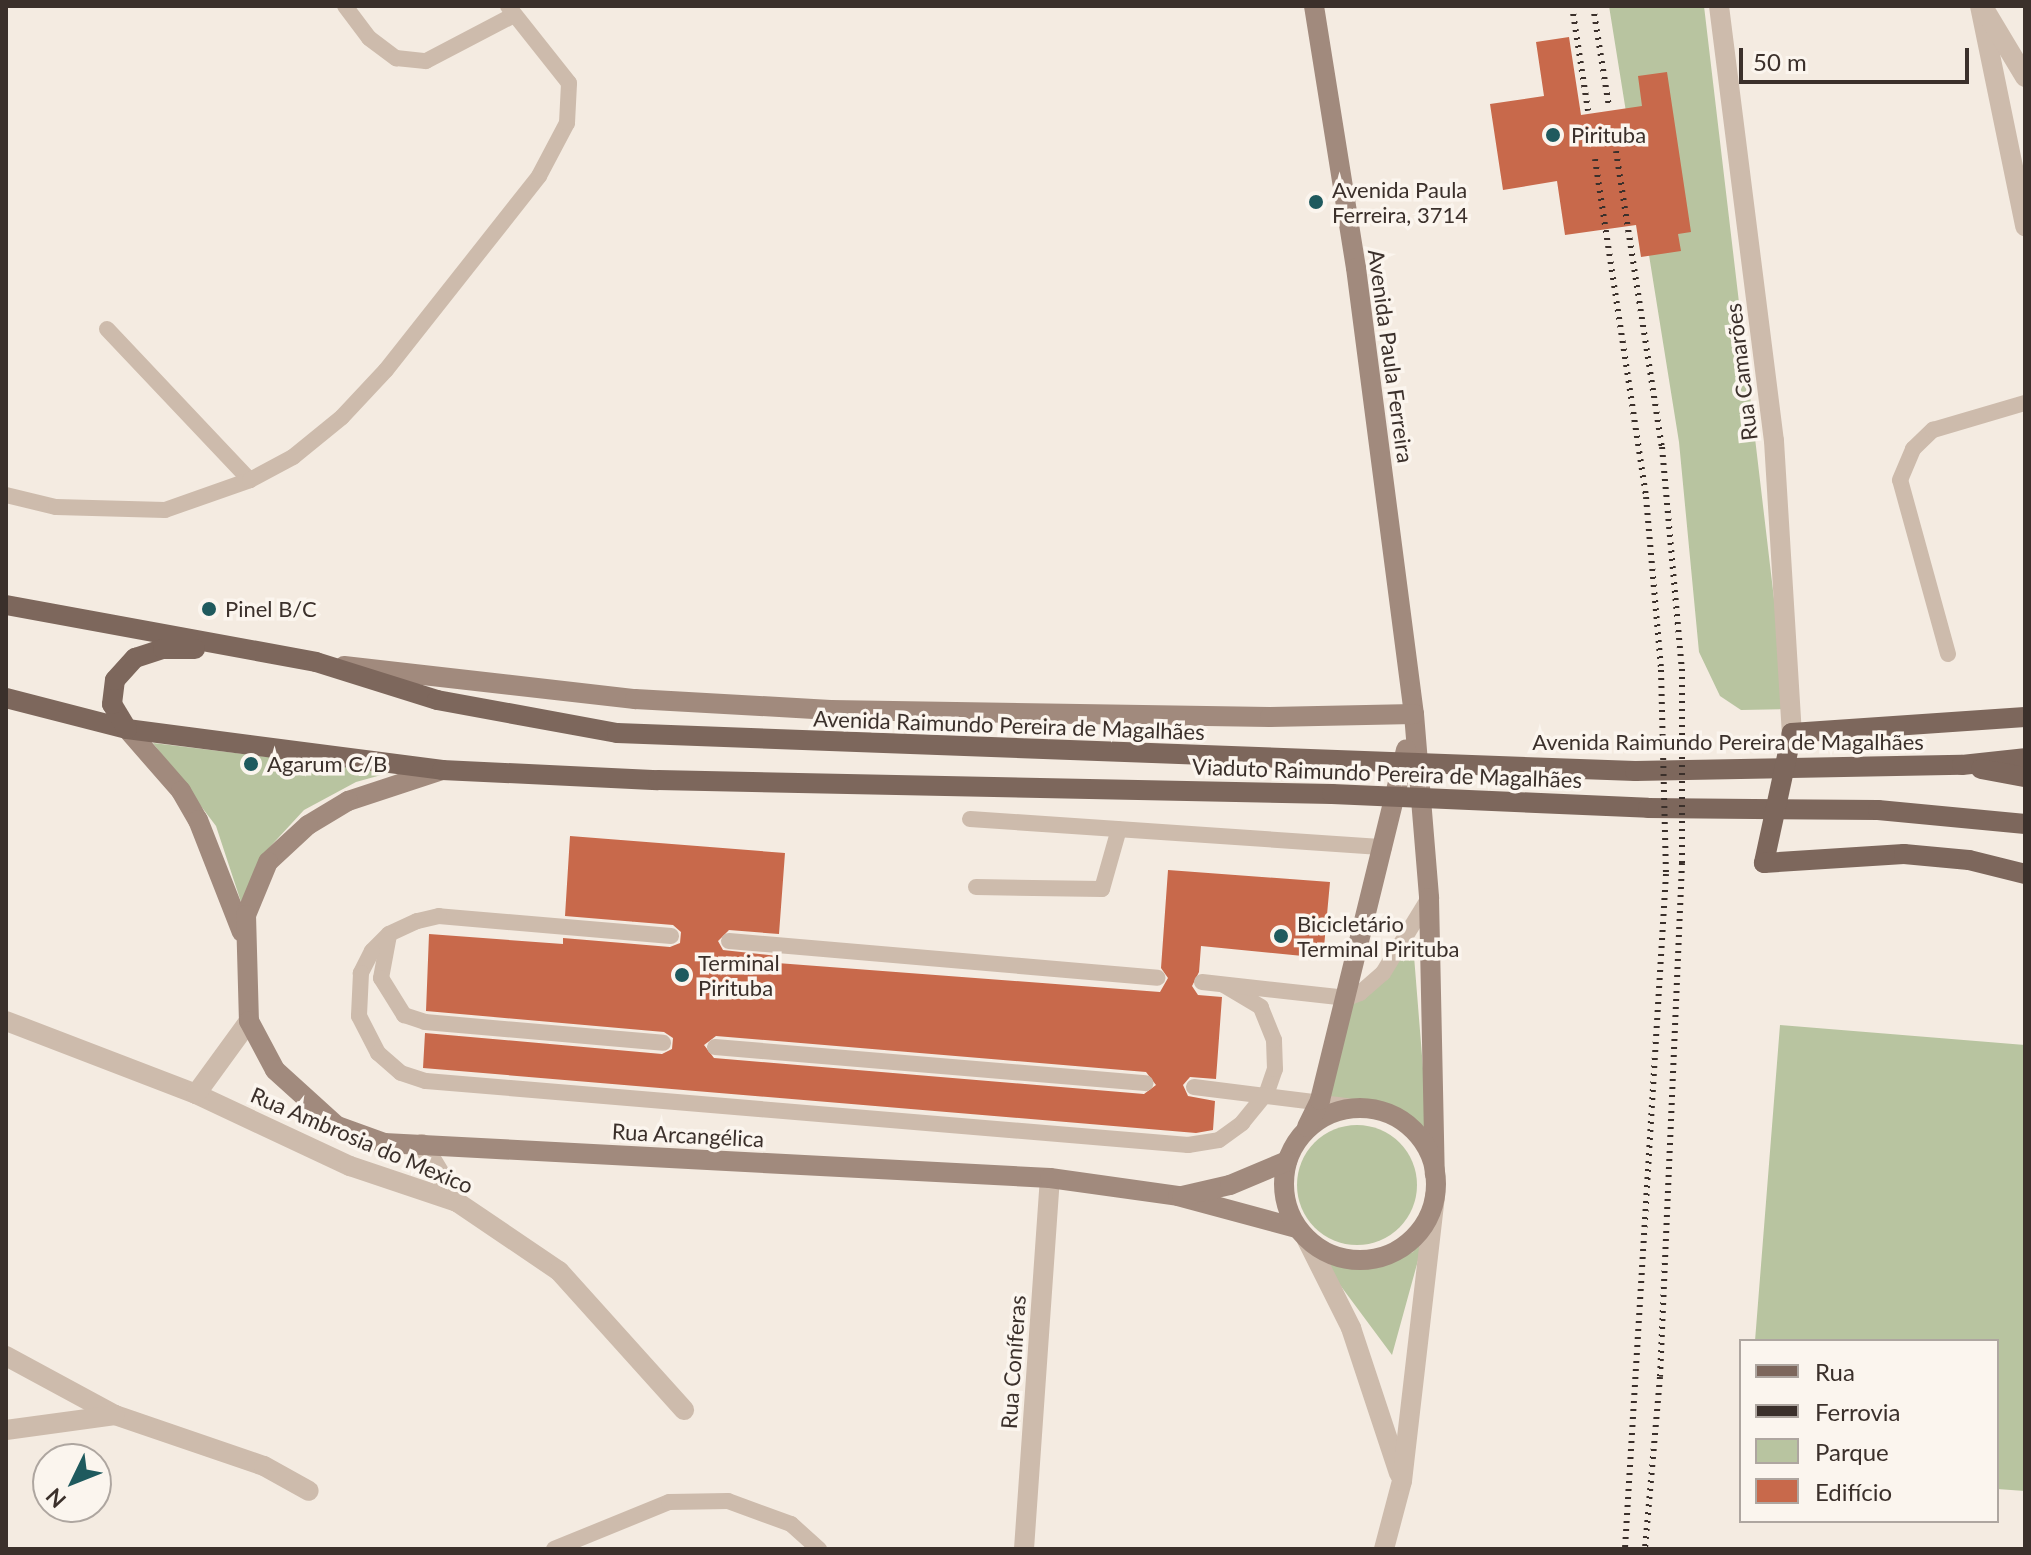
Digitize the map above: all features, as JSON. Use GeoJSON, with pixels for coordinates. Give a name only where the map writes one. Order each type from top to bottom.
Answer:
{"type":"FeatureCollection","features":[{"type":"Feature","properties":{"kind":"main road","name":"Avenida Paula Ferreira"},"geometry":{"type":"LineString","coordinates":[[1314,6],[1356,268],[1414,714],[1429,898],[1435,1174]]}},
{"type":"Feature","properties":{"kind":"main road","name":"Avenida Raimundo Pereira de Magalhães"},"geometry":{"type":"LineString","coordinates":[[6,605],[316,662],[373,683],[509,716],[617,733],[761,742],[1635,771],[1962,765],[2020,768]]}},
{"type":"Feature","properties":{"kind":"main road"},"geometry":{"type":"LineString","coordinates":[[245,941],[214,853],[192,810],[127,729],[112,704],[115,680],[135,658],[163,649],[255,650]]}},
{"type":"Feature","properties":{"kind":"main road"},"geometry":{"type":"LineString","coordinates":[[316,662],[635,699],[831,710],[1270,717],[1414,714],[1320,1100],[1287,1161],[1287,1206],[1302,1233],[1332,1254],[1377,1258],[1416,1236],[1435,1195],[1435,1174],[1424,1144],[1402,1120],[1362,1108],[1341,1110],[1306,1130]]}},
{"type":"Feature","properties":{"kind":"main road"},"geometry":{"type":"LineString","coordinates":[[6,698],[127,729],[442,770]]}},
{"type":"Feature","properties":{"kind":"main road"},"geometry":{"type":"LineString","coordinates":[[2025,717],[1792,733],[1764,863],[1904,854],[1969,860],[2025,874]]}},
{"type":"Feature","properties":{"kind":"main road"},"geometry":{"type":"LineString","coordinates":[[249,1021],[245,941],[254,889],[286,841],[348,801],[442,770]]}},
{"type":"Feature","properties":{"kind":"main road","name":"Viaduto Raimundo Pereira de Magalhães"},"geometry":{"type":"LineString","coordinates":[[442,770],[1332,794],[1648,808],[1878,810],[2023,824]]}},
{"type":"Feature","properties":{"kind":"main road","name":"Rua Arcangélica"},"geometry":{"type":"LineString","coordinates":[[249,1021],[275,1070],[337,1126],[384,1143],[1050,1178],[1178,1196],[1302,1233]]}},
{"type":"Feature","properties":{"kind":"main road","name":"Rua Arcangélica"},"geometry":{"type":"LineString","coordinates":[[1178,1196],[1230,1185],[1287,1161]]}},
{"type":"Feature","properties":{"kind":"street","name":"Rua Camarões"},"geometry":{"type":"LineString","coordinates":[[1719,6],[1774,441],[1792,733]]}},
{"type":"Feature","properties":{"kind":"street"},"geometry":{"type":"LineString","coordinates":[[1982,6],[2025,77]]}},
{"type":"Feature","properties":{"kind":"street"},"geometry":{"type":"LineString","coordinates":[[1982,6],[2020,176],[2025,226]]}},
{"type":"Feature","properties":{"kind":"street","name":"Rua Ambrosia do Mexico"},"geometry":{"type":"LineString","coordinates":[[6,1021],[196,1094],[350,1166],[457,1202],[559,1271],[684,1410]]}},
{"type":"Feature","properties":{"kind":"street"},"geometry":{"type":"LineString","coordinates":[[196,1094],[249,1021]]}},
{"type":"Feature","properties":{"kind":"street"},"geometry":{"type":"LineString","coordinates":[[422,1144],[457,1202]]}},
{"type":"Feature","properties":{"kind":"street","name":"Rua Coníferas"},"geometry":{"type":"LineString","coordinates":[[1024,1549],[1050,1178]]}},
{"type":"Feature","properties":{"kind":"street"},"geometry":{"type":"LineString","coordinates":[[1384,1549],[1402,1481],[1435,1195]]}},
{"type":"Feature","properties":{"kind":"street"},"geometry":{"type":"LineString","coordinates":[[1302,1233],[1351,1328],[1402,1481]]}},
{"type":"Feature","properties":{"kind":"street"},"geometry":{"type":"LineString","coordinates":[[6,1356],[115,1415],[264,1466],[309,1491]]}},
{"type":"Feature","properties":{"kind":"street"},"geometry":{"type":"LineString","coordinates":[[6,1430],[115,1415]]}},
{"type":"Feature","properties":{"kind":"lane"},"geometry":{"type":"LineString","coordinates":[[6,495],[56,507],[165,510],[250,480],[293,457],[342,417],[386,370],[539,176],[567,123],[569,83],[511,11],[426,61],[396,58],[369,38],[345,6]]}},
{"type":"Feature","properties":{"kind":"lane"},"geometry":{"type":"LineString","coordinates":[[107,329],[250,480]]}},
{"type":"Feature","properties":{"kind":"lane"},"geometry":{"type":"LineString","coordinates":[[1948,654],[1900,480],[1913,449],[1933,430],[2025,403]]}},
{"type":"Feature","properties":{"kind":"lane"},"geometry":{"type":"LineString","coordinates":[[970,819],[1384,847]]}},
{"type":"Feature","properties":{"kind":"lane"},"geometry":{"type":"LineString","coordinates":[[976,887],[1102,889],[1119,829]]}},
{"type":"Feature","properties":{"kind":"lane"},"geometry":{"type":"LineString","coordinates":[[1202,982],[1347,998],[1383,973],[1429,898]]}},
{"type":"Feature","properties":{"kind":"lane"},"geometry":{"type":"LineString","coordinates":[[671,936],[439,916],[389,934],[361,973],[359,1016],[378,1053],[401,1073],[426,1081],[1188,1145],[1219,1140],[1267,1092],[1276,1054],[1269,1020],[1246,994],[1224,985]]}},
{"type":"Feature","properties":{"kind":"lane"},"geometry":{"type":"LineString","coordinates":[[389,934],[381,978],[404,1015],[425,1022],[663,1043]]}},
{"type":"Feature","properties":{"kind":"lane"},"geometry":{"type":"LineString","coordinates":[[729,941],[1157,978]]}},
{"type":"Feature","properties":{"kind":"lane"},"geometry":{"type":"LineString","coordinates":[[715,1047],[1145,1083]]}},
{"type":"Feature","properties":{"kind":"lane"},"geometry":{"type":"LineString","coordinates":[[1194,1087],[1267,1092],[1362,1108]]}},
{"type":"Feature","properties":{"kind":"lane"},"geometry":{"type":"LineString","coordinates":[[554,1549],[669,1502],[728,1501],[791,1524],[819,1549]]}},
{"type":"Feature","properties":{"kind":"green space"},"geometry":{"type":"Polygon","coordinates":[[[1609,6],[1704,6],[1787,709],[1741,710],[1720,696],[1699,652],[1679,442],[1609,6]]]}},
{"type":"Feature","properties":{"kind":"green space"},"geometry":{"type":"Polygon","coordinates":[[[153,743],[392,772],[356,782],[304,810],[267,850],[241,902],[216,826],[153,743]]]}},
{"type":"Feature","properties":{"kind":"green space"},"geometry":{"type":"Polygon","coordinates":[[[1412,931],[1429,1143],[1405,1114],[1381,1104],[1326,1097],[1352,1000],[1412,931]]]}},
{"type":"Feature","properties":{"kind":"green space"},"geometry":{"type":"Polygon","coordinates":[[[1780,1025],[2025,1045],[2025,1491],[1999,1489],[1999,1339],[1755,1339],[1780,1025]]]}},
{"type":"Feature","properties":{"kind":"green space"},"geometry":{"type":"Polygon","coordinates":[[[1357,1125],[1380,1130],[1399,1143],[1412,1162],[1417,1185],[1412,1208],[1399,1227],[1380,1240],[1357,1245],[1334,1240],[1315,1227],[1302,1208],[1297,1185],[1302,1162],[1315,1143],[1334,1130],[1357,1125]]]}},
{"type":"Feature","properties":{"kind":"green space"},"geometry":{"type":"Polygon","coordinates":[[[1425,1235],[1392,1355],[1320,1258],[1353,1267],[1384,1265],[1413,1252],[1425,1235]]]}},
{"type":"Feature","properties":{"kind":"building"},"geometry":{"type":"Polygon","coordinates":[[[1569,37],[1581,115],[1642,106],[1638,76],[1667,72],[1691,232],[1678,234],[1681,251],[1641,257],[1636,225],[1565,235],[1557,181],[1503,190],[1490,104],[1544,96],[1536,42],[1569,37]]]}},
{"type":"Feature","properties":{"kind":"building","name":"Terminal Pirituba"},"geometry":{"type":"Polygon","coordinates":[[[570,836],[785,853],[779,934],[729,930],[718,941],[723,950],[778,956],[777,963],[1160,992],[1168,978],[1161,968],[1168,870],[1330,882],[1323,958],[1201,946],[1199,972],[1192,986],[1198,995],[1222,997],[1216,1079],[1190,1077],[1183,1085],[1188,1096],[1215,1101],[1213,1130],[1196,1133],[423,1068],[425,1033],[662,1054],[672,1049],[673,1038],[664,1032],[426,1011],[429,934],[563,944],[563,938],[670,947],[680,943],[681,932],[673,925],[565,916],[570,836]],[[716,1036],[704,1045],[714,1058],[1144,1094],[1156,1085],[1146,1072],[716,1036]]]}},
{"type":"Feature","properties":{"kind":"railway"},"geometry":{"type":"LineString","coordinates":[[1572,6],[1588,111]]}},
{"type":"Feature","properties":{"kind":"railway"},"geometry":{"type":"LineString","coordinates":[[1593,6],[1609,107]]}},
{"type":"Feature","properties":{"kind":"railway"},"geometry":{"type":"LineString","coordinates":[[1616,151],[1662,447],[1682,669],[1682,863],[1660,1377],[1645,1549]]}},
{"type":"Feature","properties":{"kind":"railway"},"geometry":{"type":"LineString","coordinates":[[1595,159],[1646,497],[1661,670],[1666,874],[1625,1549]]}},
{"type":"Feature","properties":{"kind":"place","name":"Pirituba"},"geometry":{"type":"Point","coordinates":[1553,135]}},
{"type":"Feature","properties":{"kind":"place","name":"Avenida Paula Ferreira, 3714"},"geometry":{"type":"Point","coordinates":[1316,202]}},
{"type":"Feature","properties":{"kind":"place","name":"Pinel B/C"},"geometry":{"type":"Point","coordinates":[209,609]}},
{"type":"Feature","properties":{"kind":"place","name":"Agarum C/B"},"geometry":{"type":"Point","coordinates":[251,764]}},
{"type":"Feature","properties":{"kind":"place","name":"Bicicletário Terminal Pirituba"},"geometry":{"type":"Point","coordinates":[1281,936]}},
{"type":"Feature","properties":{"kind":"place","name":"Terminal Pirituba"},"geometry":{"type":"Point","coordinates":[682,975]}}]}
